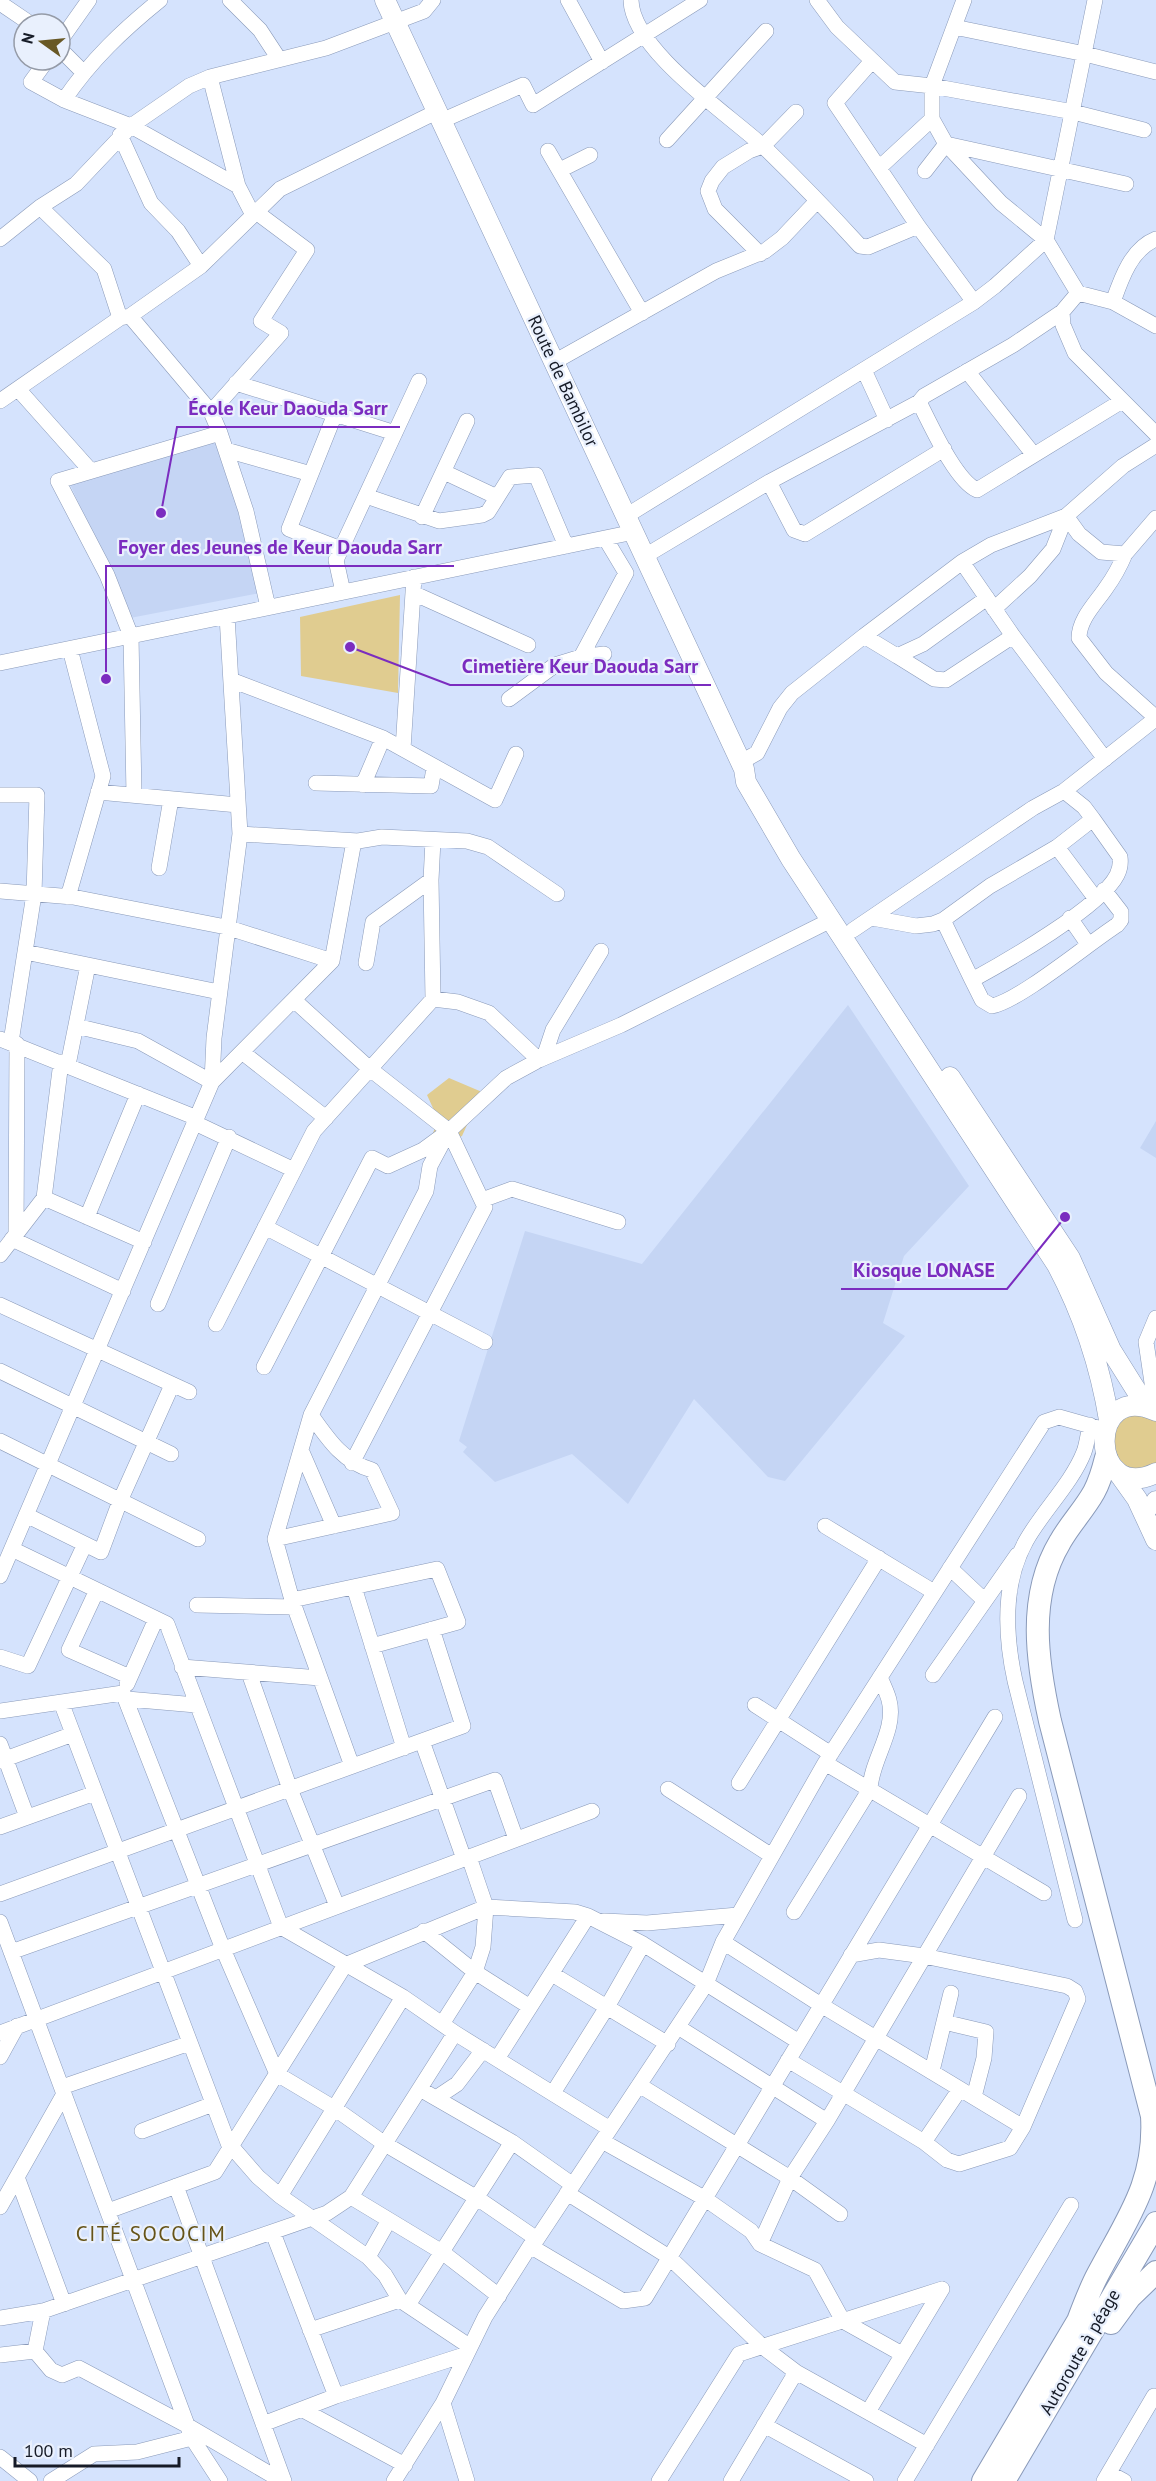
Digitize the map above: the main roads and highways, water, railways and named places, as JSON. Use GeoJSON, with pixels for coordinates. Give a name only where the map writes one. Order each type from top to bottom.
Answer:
{"type":"FeatureCollection","features":[{"type":"Feature","properties":{"kind":"highway"},"geometry":{"type":"LineString","coordinates":[[1078,2321],[1095,2280],[1140,2195],[1153,2147],[1152,2116],[1050,1721],[1041,1678],[1037,1637],[1044,1577],[1051,1558],[1111,1463]]}},
{"type":"Feature","properties":{"kind":"highway"},"geometry":{"type":"LineString","coordinates":[[983,2481],[1078,2321],[1156,2196]]}},
{"type":"Feature","properties":{"kind":"highway","name":"Autoroute à péage"},"geometry":{"type":"LineString","coordinates":[[1004,2481],[1156,2223]]}},
{"type":"Feature","properties":{"kind":"highway"},"geometry":{"type":"LineString","coordinates":[[1035,2428],[1054,2410],[1130,2297],[1156,2272]]}},
{"type":"Feature","properties":{"kind":"main road","name":"Route de Bambilor"},"geometry":{"type":"LineString","coordinates":[[385,0],[742,766]]}},
{"type":"Feature","properties":{"kind":"main road"},"geometry":{"type":"LineString","coordinates":[[742,766],[746,782],[761,810],[1057,1264],[1095,1353],[1104,1449],[1111,1463],[1137,1499],[1156,1540]]}},
{"type":"Feature","properties":{"kind":"main road"},"geometry":{"type":"LineString","coordinates":[[742,766],[754,777],[1070,1258],[1111,1350],[1153,1409]]}},
{"type":"Feature","properties":{"kind":"main road"},"geometry":{"type":"LineString","coordinates":[[1101,1425],[1127,1408],[1153,1409]]}},
{"type":"Feature","properties":{"kind":"main road"},"geometry":{"type":"LineString","coordinates":[[1111,1463],[1135,1478],[1156,1473]]}},
{"type":"Feature","properties":{"kind":"place","name":"École Keur Daouda Sarr"},"geometry":{"type":"Point","coordinates":[161,513]}},
{"type":"Feature","properties":{"kind":"place","name":"Cimetière Keur Daouda Sarr"},"geometry":{"type":"Point","coordinates":[350,647]}},
{"type":"Feature","properties":{"kind":"place","name":"Foyer des Jeunes de Keur Daouda Sarr"},"geometry":{"type":"Point","coordinates":[106,679]}},
{"type":"Feature","properties":{"kind":"place","name":"Kiosque LONASE"},"geometry":{"type":"Point","coordinates":[1065,1217]}},
{"type":"Feature","properties":{"kind":"district","name":"CITÉ SOCOCIM"},"geometry":{"type":"Point","coordinates":[151,2234]}}]}
